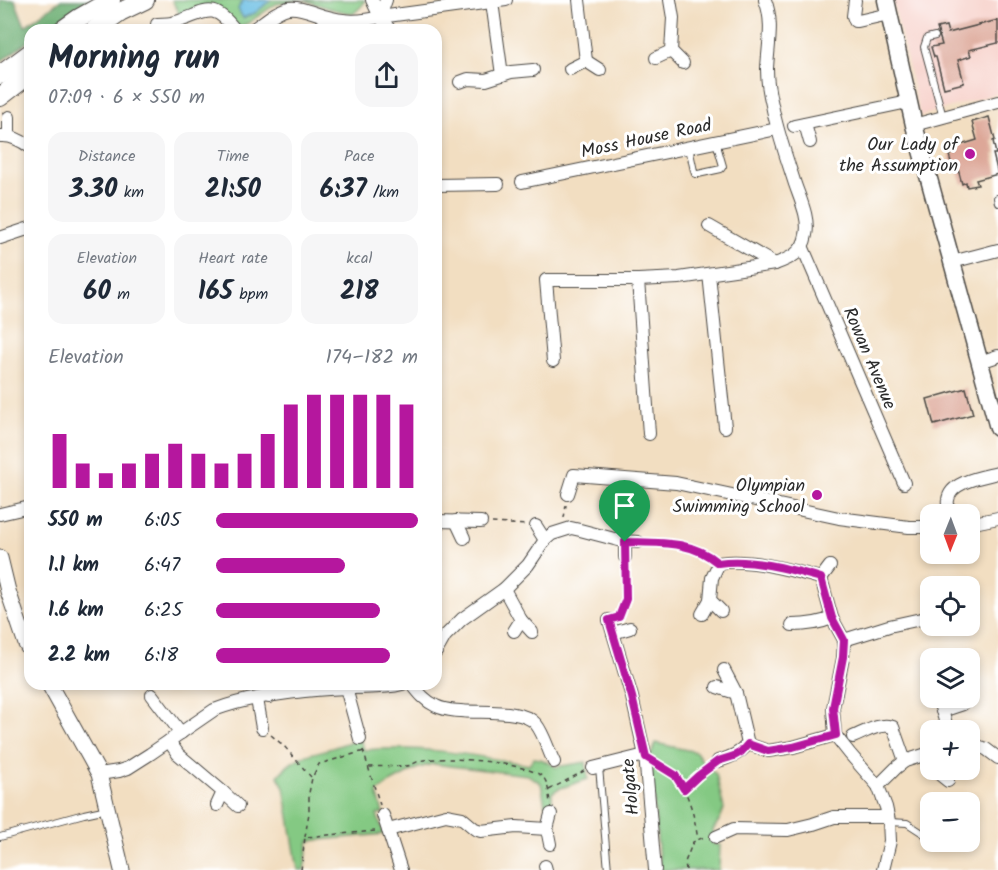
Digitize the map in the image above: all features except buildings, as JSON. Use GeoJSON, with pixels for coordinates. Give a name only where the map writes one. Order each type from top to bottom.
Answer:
{"type":"FeatureCollection","features":[{"type":"Feature","properties":{"kind":"main road"},"geometry":{"type":"LineString","coordinates":[[70,24],[111,0]]}},
{"type":"Feature","properties":{"kind":"main road"},"geometry":{"type":"LineString","coordinates":[[103,24],[120,12],[145,0]]}},
{"type":"Feature","properties":{"kind":"main road"},"geometry":{"type":"LineString","coordinates":[[888,7],[914,125],[998,428]]}},
{"type":"Feature","properties":{"kind":"main road"},"geometry":{"type":"LineString","coordinates":[[0,75],[24,57]]}},
{"type":"Feature","properties":{"kind":"main road"},"geometry":{"type":"LineString","coordinates":[[0,97],[24,79]]}},
{"type":"Feature","properties":{"kind":"street"},"geometry":{"type":"LineString","coordinates":[[372,0],[385,24]]}},
{"type":"Feature","properties":{"kind":"street"},"geometry":{"type":"LineString","coordinates":[[380,17],[386,0]]}},
{"type":"Feature","properties":{"kind":"street"},"geometry":{"type":"LineString","coordinates":[[260,24],[274,14],[290,8],[364,21],[506,0]]}},
{"type":"Feature","properties":{"kind":"street"},"geometry":{"type":"LineString","coordinates":[[579,0],[586,62]]}},
{"type":"Feature","properties":{"kind":"street"},"geometry":{"type":"LineString","coordinates":[[670,0],[673,18],[670,51]]}},
{"type":"Feature","properties":{"kind":"street"},"geometry":{"type":"LineString","coordinates":[[552,361],[546,280],[679,278],[775,264],[789,259],[803,248],[807,232],[805,217],[777,129],[768,83],[770,17],[765,0]]}},
{"type":"Feature","properties":{"kind":"street"},"geometry":{"type":"LineString","coordinates":[[855,0],[853,16],[855,21],[888,7]]}},
{"type":"Feature","properties":{"kind":"street"},"geometry":{"type":"LineString","coordinates":[[492,2],[502,75]]}},
{"type":"Feature","properties":{"kind":"street"},"geometry":{"type":"LineString","coordinates":[[157,24],[177,22],[201,10],[214,8],[220,10],[231,24]]}},
{"type":"Feature","properties":{"kind":"street"},"geometry":{"type":"LineString","coordinates":[[324,24],[326,16]]}},
{"type":"Feature","properties":{"kind":"street"},"geometry":{"type":"LineString","coordinates":[[656,58],[670,51]]}},
{"type":"Feature","properties":{"kind":"street"},"geometry":{"type":"LineString","coordinates":[[670,51],[683,63]]}},
{"type":"Feature","properties":{"kind":"street"},"geometry":{"type":"LineString","coordinates":[[570,69],[586,62]]}},
{"type":"Feature","properties":{"kind":"street"},"geometry":{"type":"LineString","coordinates":[[586,62],[600,70]]}},
{"type":"Feature","properties":{"kind":"street"},"geometry":{"type":"LineString","coordinates":[[460,82],[468,79],[486,80],[533,70]]}},
{"type":"Feature","properties":{"kind":"street"},"geometry":{"type":"LineString","coordinates":[[810,142],[799,125],[908,102]]}},
{"type":"Feature","properties":{"kind":"street"},"geometry":{"type":"LineString","coordinates":[[914,125],[998,102]]}},
{"type":"Feature","properties":{"kind":"street"},"geometry":{"type":"LineString","coordinates":[[9,117],[4,135],[24,142]]}},
{"type":"Feature","properties":{"kind":"street","name":"Moss House Road"},"geometry":{"type":"LineString","coordinates":[[522,182],[777,129]]}},
{"type":"Feature","properties":{"kind":"street"},"geometry":{"type":"LineString","coordinates":[[442,185],[498,184]]}},
{"type":"Feature","properties":{"kind":"street"},"geometry":{"type":"LineString","coordinates":[[709,226],[775,264]]}},
{"type":"Feature","properties":{"kind":"street"},"geometry":{"type":"LineString","coordinates":[[0,237],[24,230]]}},
{"type":"Feature","properties":{"kind":"street","name":"Rowan Avenue"},"geometry":{"type":"LineString","coordinates":[[803,248],[904,483]]}},
{"type":"Feature","properties":{"kind":"street"},"geometry":{"type":"LineString","coordinates":[[952,262],[998,250]]}},
{"type":"Feature","properties":{"kind":"street"},"geometry":{"type":"LineString","coordinates":[[709,274],[725,427]]}},
{"type":"Feature","properties":{"kind":"street"},"geometry":{"type":"LineString","coordinates":[[638,280],[649,434]]}},
{"type":"Feature","properties":{"kind":"street"},"geometry":{"type":"LineString","coordinates":[[980,362],[998,356]]}},
{"type":"Feature","properties":{"kind":"street"},"geometry":{"type":"LineString","coordinates":[[948,504],[950,493],[958,485],[998,473]]}},
{"type":"Feature","properties":{"kind":"street"},"geometry":{"type":"LineString","coordinates":[[568,494],[574,475],[676,483],[839,518],[920,527]]}},
{"type":"Feature","properties":{"kind":"street"},"geometry":{"type":"LineString","coordinates":[[0,514],[24,508]]}},
{"type":"Feature","properties":{"kind":"street"},"geometry":{"type":"LineString","coordinates":[[980,522],[998,519]]}},
{"type":"Feature","properties":{"kind":"street"},"geometry":{"type":"LineString","coordinates":[[442,521],[481,522]]}},
{"type":"Feature","properties":{"kind":"street"},"geometry":{"type":"LineString","coordinates":[[456,521],[464,538]]}},
{"type":"Feature","properties":{"kind":"street"},"geometry":{"type":"LineString","coordinates":[[536,526],[544,540]]}},
{"type":"Feature","properties":{"kind":"street"},"geometry":{"type":"LineString","coordinates":[[442,641],[462,619],[504,589],[528,565],[544,540],[552,534],[571,528],[625,542],[638,542]]}},
{"type":"Feature","properties":{"kind":"street"},"geometry":{"type":"LineString","coordinates":[[625,542],[625,557]]}},
{"type":"Feature","properties":{"kind":"street"},"geometry":{"type":"LineString","coordinates":[[0,558],[3,578],[24,633]]}},
{"type":"Feature","properties":{"kind":"street"},"geometry":{"type":"LineString","coordinates":[[702,614],[710,600],[712,578],[718,563],[728,561],[762,564],[821,578]]}},
{"type":"Feature","properties":{"kind":"street"},"geometry":{"type":"LineString","coordinates":[[821,578],[830,566]]}},
{"type":"Feature","properties":{"kind":"street"},"geometry":{"type":"LineString","coordinates":[[821,578],[832,618],[844,640],[833,708],[836,735],[878,786],[886,807],[890,841],[884,870]]}},
{"type":"Feature","properties":{"kind":"street"},"geometry":{"type":"LineString","coordinates":[[504,589],[517,625],[532,632]]}},
{"type":"Feature","properties":{"kind":"street"},"geometry":{"type":"LineString","coordinates":[[710,600],[721,611]]}},
{"type":"Feature","properties":{"kind":"street"},"geometry":{"type":"LineString","coordinates":[[792,625],[822,623],[832,618]]}},
{"type":"Feature","properties":{"kind":"street"},"geometry":{"type":"LineString","coordinates":[[844,640],[920,619]]}},
{"type":"Feature","properties":{"kind":"street","name":"Holgate"},"geometry":{"type":"LineString","coordinates":[[609,620],[632,697],[646,756],[655,870]]}},
{"type":"Feature","properties":{"kind":"street"},"geometry":{"type":"LineString","coordinates":[[613,633],[630,628]]}},
{"type":"Feature","properties":{"kind":"street"},"geometry":{"type":"LineString","coordinates":[[724,670],[736,693],[748,744]]}},
{"type":"Feature","properties":{"kind":"street"},"geometry":{"type":"LineString","coordinates":[[717,687],[736,693]]}},
{"type":"Feature","properties":{"kind":"street"},"geometry":{"type":"LineString","coordinates":[[52,690],[99,774],[122,870]]}},
{"type":"Feature","properties":{"kind":"street"},"geometry":{"type":"LineString","coordinates":[[99,774],[128,768],[214,710],[264,693],[299,690]]}},
{"type":"Feature","properties":{"kind":"street"},"geometry":{"type":"LineString","coordinates":[[347,690],[362,745]]}},
{"type":"Feature","properties":{"kind":"street"},"geometry":{"type":"LineString","coordinates":[[416,690],[422,698],[438,707],[526,716],[536,723],[542,750],[554,762]]}},
{"type":"Feature","properties":{"kind":"street"},"geometry":{"type":"LineString","coordinates":[[262,728],[264,693]]}},
{"type":"Feature","properties":{"kind":"street"},"geometry":{"type":"LineString","coordinates":[[152,695],[181,733]]}},
{"type":"Feature","properties":{"kind":"street"},"geometry":{"type":"LineString","coordinates":[[941,708],[945,720]]}},
{"type":"Feature","properties":{"kind":"street"},"geometry":{"type":"LineString","coordinates":[[942,711],[951,708]]}},
{"type":"Feature","properties":{"kind":"street"},"geometry":{"type":"LineString","coordinates":[[853,737],[888,724],[893,727],[905,761]]}},
{"type":"Feature","properties":{"kind":"street"},"geometry":{"type":"LineString","coordinates":[[748,744],[768,751],[793,747],[836,735]]}},
{"type":"Feature","properties":{"kind":"street"},"geometry":{"type":"LineString","coordinates":[[169,741],[178,754],[238,806]]}},
{"type":"Feature","properties":{"kind":"street"},"geometry":{"type":"LineString","coordinates":[[718,761],[734,756],[748,744]]}},
{"type":"Feature","properties":{"kind":"street"},"geometry":{"type":"LineString","coordinates":[[980,747],[998,758]]}},
{"type":"Feature","properties":{"kind":"street"},"geometry":{"type":"LineString","coordinates":[[596,768],[646,756]]}},
{"type":"Feature","properties":{"kind":"street"},"geometry":{"type":"LineString","coordinates":[[878,786],[905,761],[920,756]]}},
{"type":"Feature","properties":{"kind":"street"},"geometry":{"type":"LineString","coordinates":[[217,805],[223,792]]}},
{"type":"Feature","properties":{"kind":"street"},"geometry":{"type":"LineString","coordinates":[[388,830],[446,814],[462,818],[475,829],[482,831],[516,826],[548,829]]}},
{"type":"Feature","properties":{"kind":"street"},"geometry":{"type":"LineString","coordinates":[[550,844],[548,829],[551,814]]}},
{"type":"Feature","properties":{"kind":"street"},"geometry":{"type":"LineString","coordinates":[[383,815],[400,870]]}},
{"type":"Feature","properties":{"kind":"street"},"geometry":{"type":"LineString","coordinates":[[716,837],[734,829],[788,830],[834,817],[889,819]]}},
{"type":"Feature","properties":{"kind":"street"},"geometry":{"type":"LineString","coordinates":[[724,819],[734,829]]}},
{"type":"Feature","properties":{"kind":"lane"},"geometry":{"type":"LineString","coordinates":[[935,36],[927,38],[924,47],[943,117]]}},
{"type":"Feature","properties":{"kind":"lane"},"geometry":{"type":"LineString","coordinates":[[689,148],[695,174],[721,169],[723,166],[716,142]]}},
{"type":"Feature","properties":{"kind":"lane"},"geometry":{"type":"LineString","coordinates":[[998,198],[998,203]]}},
{"type":"Feature","properties":{"kind":"lane"},"geometry":{"type":"LineString","coordinates":[[596,768],[608,870]]}},
{"type":"Feature","properties":{"kind":"lane"},"geometry":{"type":"LineString","coordinates":[[0,837],[108,809]]}},
{"type":"Feature","properties":{"kind":"lane"},"geometry":{"type":"LineString","coordinates":[[889,819],[907,823],[920,831]]}},
{"type":"Feature","properties":{"kind":"path"},"geometry":{"type":"LineString","coordinates":[[563,531],[568,494]]}},
{"type":"Feature","properties":{"kind":"path"},"geometry":{"type":"LineString","coordinates":[[481,522],[536,526]]}},
{"type":"Feature","properties":{"kind":"path"},"geometry":{"type":"LineString","coordinates":[[638,542],[688,546],[718,563]]}},
{"type":"Feature","properties":{"kind":"path"},"geometry":{"type":"LineString","coordinates":[[609,620],[619,617],[626,599],[625,557]]}},
{"type":"Feature","properties":{"kind":"path"},"geometry":{"type":"LineString","coordinates":[[262,728],[284,746],[312,778]]}},
{"type":"Feature","properties":{"kind":"path"},"geometry":{"type":"LineString","coordinates":[[301,870],[309,813],[309,793],[312,778],[320,764],[362,745],[383,815]]}},
{"type":"Feature","properties":{"kind":"path"},"geometry":{"type":"LineString","coordinates":[[646,756],[675,775],[684,789],[696,823],[698,840]]}},
{"type":"Feature","properties":{"kind":"path"},"geometry":{"type":"LineString","coordinates":[[369,767],[409,766],[419,761],[460,760],[500,763],[533,771],[543,778],[547,785],[551,814]]}},
{"type":"Feature","properties":{"kind":"path"},"geometry":{"type":"LineString","coordinates":[[684,789],[718,761]]}},
{"type":"Feature","properties":{"kind":"path"},"geometry":{"type":"LineString","coordinates":[[548,790],[581,771],[596,768]]}},
{"type":"Feature","properties":{"kind":"path"},"geometry":{"type":"LineString","coordinates":[[305,837],[388,830]]}},
{"type":"Feature","properties":{"kind":"path"},"geometry":{"type":"LineString","coordinates":[[686,870],[685,862],[693,842],[706,836],[716,837]]}},
{"type":"Feature","properties":{"kind":"shaded area"},"geometry":{"type":"Polygon","coordinates":[[[893,0],[998,0],[998,93],[920,116],[893,0]]]}},
{"type":"Feature","properties":{"kind":"green space"},"geometry":{"type":"Polygon","coordinates":[[[0,0],[15,0],[24,24],[24,44],[0,62],[0,0]]]}},
{"type":"Feature","properties":{"kind":"green space"},"geometry":{"type":"Polygon","coordinates":[[[61,0],[87,0],[53,24],[28,24],[61,0]]]}},
{"type":"Feature","properties":{"kind":"green space"},"geometry":{"type":"Polygon","coordinates":[[[172,0],[304,0],[276,4],[246,24],[231,24],[220,10],[182,19],[172,0]]]}},
{"type":"Feature","properties":{"kind":"green space"},"geometry":{"type":"Polygon","coordinates":[[[304,0],[365,0],[353,14],[304,0]]]}},
{"type":"Feature","properties":{"kind":"green space"},"geometry":{"type":"Polygon","coordinates":[[[360,739],[364,750],[427,750],[529,765],[533,758],[541,759],[556,767],[586,762],[588,779],[558,789],[552,793],[552,804],[545,805],[541,783],[528,775],[433,764],[418,768],[388,784],[377,793],[383,813],[377,815],[384,834],[309,841],[304,870],[298,870],[284,787],[278,776],[290,764],[302,757],[360,739]]]}},
{"type":"Feature","properties":{"kind":"green space"},"geometry":{"type":"Polygon","coordinates":[[[655,743],[696,752],[705,765],[716,774],[724,809],[713,830],[713,844],[720,845],[719,870],[660,870],[650,758],[655,743]]]}},
{"type":"Feature","properties":{"kind":"water"},"geometry":{"type":"Polygon","coordinates":[[[243,0],[270,1],[255,13],[243,18],[238,9],[243,0]]]}},
{"type":"Feature","properties":{"kind":"place","name":"Our Lady of the Assumption"},"geometry":{"type":"Point","coordinates":[970,154]}},
{"type":"Feature","properties":{"kind":"place","name":"Olympian Swimming School"},"geometry":{"type":"Point","coordinates":[817,495]}},
{"type":"Feature","properties":{"kind":"route"},"geometry":{"type":"LineString","coordinates":[[625,542],[688,546],[718,563],[728,561],[762,564],[821,578],[832,618],[844,640],[833,708],[836,735],[793,747],[768,751],[748,744],[734,756],[718,761],[684,789],[675,775],[646,757],[632,697],[609,620],[619,617],[626,599],[625,542]]}}]}
